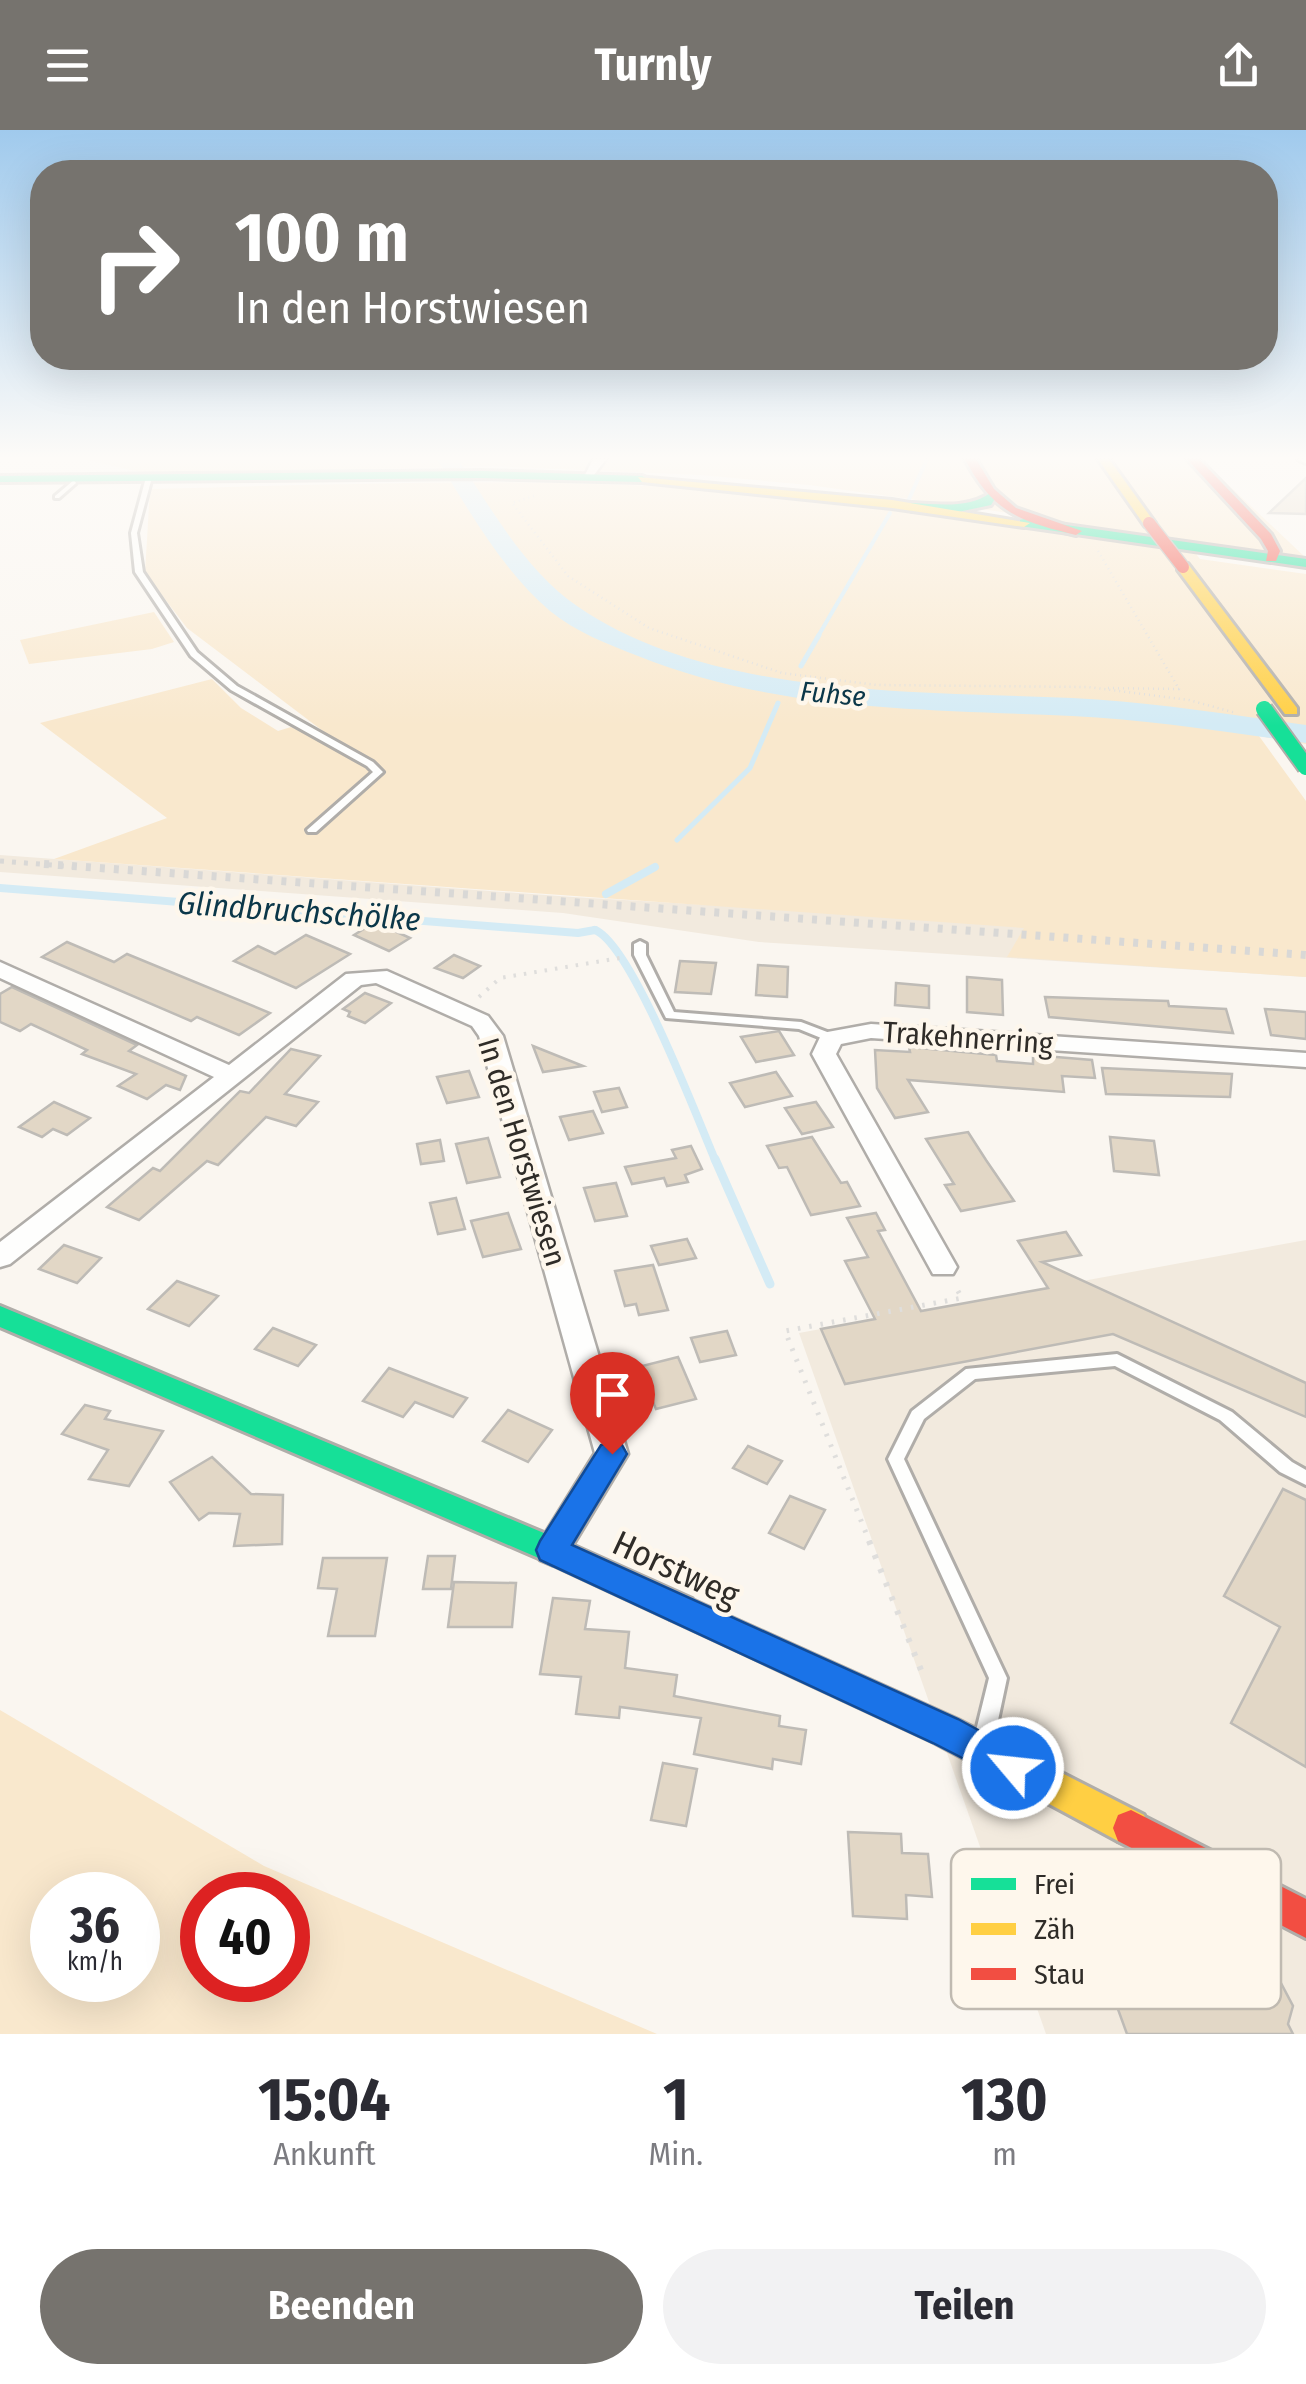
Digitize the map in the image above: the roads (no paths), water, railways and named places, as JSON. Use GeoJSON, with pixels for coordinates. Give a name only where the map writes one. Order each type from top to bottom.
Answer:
{"type":"FeatureCollection","features":[{"type":"Feature","properties":{"kind":"main road"},"geometry":{"type":"LineString","coordinates":[[1150,548],[1256,711],[1306,767]]}},
{"type":"Feature","properties":{"kind":"main road"},"geometry":{"type":"LineString","coordinates":[[1164,548],[1306,730]]}},
{"type":"Feature","properties":{"kind":"main road"},"geometry":{"type":"LineString","coordinates":[[1197,548],[1306,563]]}},
{"type":"Feature","properties":{"kind":"main road"},"geometry":{"type":"LineString","coordinates":[[1241,554],[1246,548]]}},
{"type":"Feature","properties":{"kind":"main road"},"geometry":{"type":"LineString","coordinates":[[1272,558],[1273,548]]}},
{"type":"Feature","properties":{"kind":"main road","name":"Horstweg"},"geometry":{"type":"LineString","coordinates":[[0,1316],[552,1550],[946,1731],[1169,1849]]}},
{"type":"Feature","properties":{"kind":"main road","name":"Horstweg"},"geometry":{"type":"LineString","coordinates":[[1281,1907],[1306,1920]]}},
{"type":"Feature","properties":{"kind":"street"},"geometry":{"type":"LineString","coordinates":[[0,969],[232,1076]]}},
{"type":"Feature","properties":{"kind":"street","name":"In den Horstwiesen"},"geometry":{"type":"LineString","coordinates":[[0,1257],[354,979],[379,976],[464,1012],[480,1021],[491,1036],[612,1454],[552,1550]]}},
{"type":"Feature","properties":{"kind":"street","name":"Trakehnerring"},"geometry":{"type":"LineString","coordinates":[[831,1038],[871,1031],[1306,1060]]}},
{"type":"Feature","properties":{"kind":"street"},"geometry":{"type":"LineString","coordinates":[[831,1038],[824,1054],[943,1267]]}},
{"type":"Feature","properties":{"kind":"lane"},"geometry":{"type":"LineString","coordinates":[[136,548],[139,572],[194,654],[234,688],[378,772],[312,830]]}},
{"type":"Feature","properties":{"kind":"lane"},"geometry":{"type":"LineString","coordinates":[[640,944],[640,955],[670,1015],[801,1026],[831,1038]]}},
{"type":"Feature","properties":{"kind":"lane"},"geometry":{"type":"LineString","coordinates":[[981,1751],[998,1678],[896,1459],[918,1415],[971,1374],[1117,1360],[1226,1416],[1286,1467],[1306,1478]]}},
{"type":"Feature","properties":{"kind":"waterway","name":"Fuhse"},"geometry":{"type":"LineString","coordinates":[[507,548],[541,589],[581,620],[659,655],[761,684],[863,698],[1101,709],[1306,734]]}},
{"type":"Feature","properties":{"kind":"waterway","name":"Glindbruchschölke"},"geometry":{"type":"LineString","coordinates":[[817,638],[870,548]]}},
{"type":"Feature","properties":{"kind":"waterway","name":"Glindbruchschölke"},"geometry":{"type":"LineString","coordinates":[[801,666],[819,635]]}},
{"type":"Feature","properties":{"kind":"waterway","name":"Glindbruchschölke"},"geometry":{"type":"LineString","coordinates":[[677,840],[750,768],[778,703]]}},
{"type":"Feature","properties":{"kind":"waterway","name":"Glindbruchschölke"},"geometry":{"type":"LineString","coordinates":[[606,894],[655,867]]}},
{"type":"Feature","properties":{"kind":"waterway","name":"Glindbruchschölke"},"geometry":{"type":"LineString","coordinates":[[0,888],[578,933],[595,930],[610,942],[645,998],[716,1162]]}},
{"type":"Feature","properties":{"kind":"waterway"},"geometry":{"type":"LineString","coordinates":[[715,1159],[770,1284]]}},
{"type":"Feature","properties":{"kind":"railway"},"geometry":{"type":"LineString","coordinates":[[0,861],[78,867]]}},
{"type":"Feature","properties":{"kind":"railway"},"geometry":{"type":"LineString","coordinates":[[44,864],[1306,955]]}}]}
